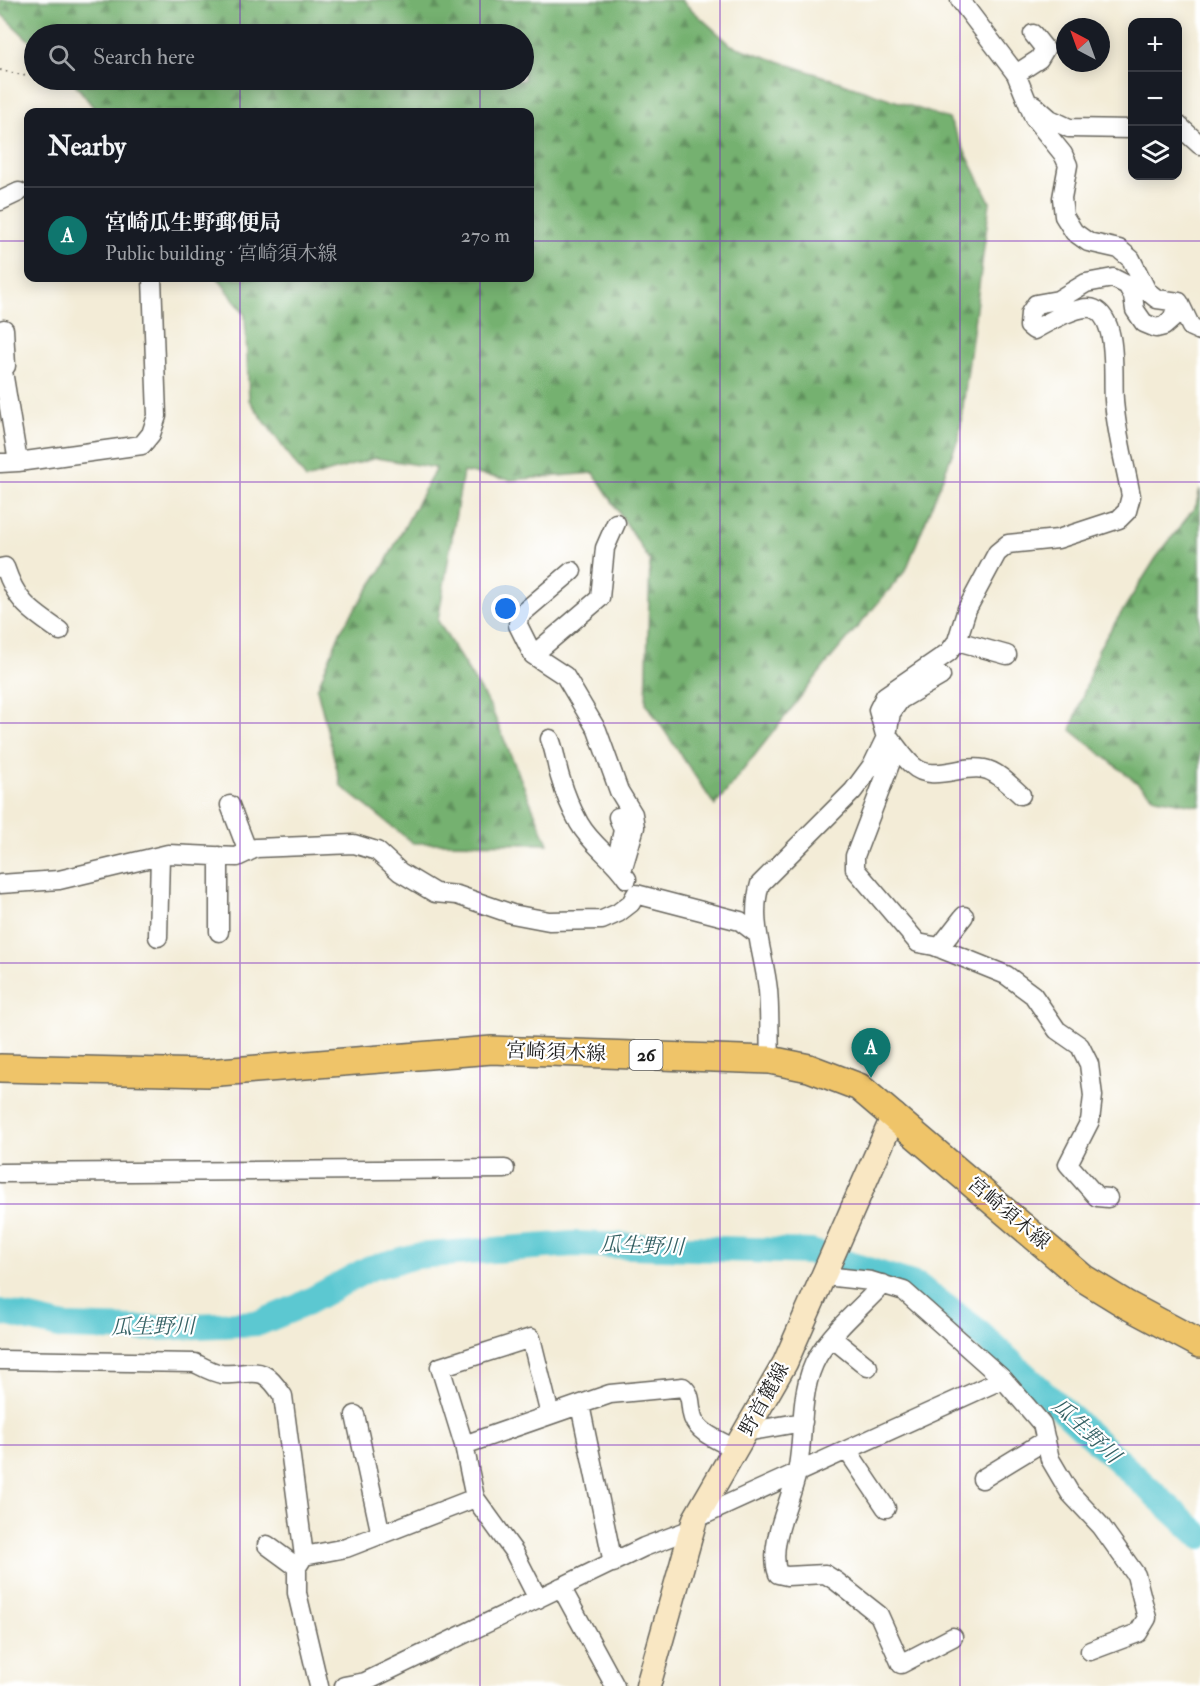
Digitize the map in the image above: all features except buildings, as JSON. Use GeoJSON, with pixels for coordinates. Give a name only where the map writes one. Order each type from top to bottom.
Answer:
{"type":"FeatureCollection","features":[{"type":"Feature","properties":{"kind":"main road","name":"宮崎須木線"},"geometry":{"type":"LineString","coordinates":[[0,1068],[207,1073],[492,1050],[770,1060],[809,1068],[859,1087],[1083,1278],[1127,1305],[1200,1344]]}},
{"type":"Feature","properties":{"kind":"main road","name":"野首麓線"},"geometry":{"type":"LineString","coordinates":[[648,1686],[693,1524],[785,1363],[894,1116]]}},
{"type":"Feature","properties":{"kind":"street"},"geometry":{"type":"LineString","coordinates":[[960,0],[1016,74],[1034,118],[1063,154],[1068,165],[1062,198],[1064,216],[1074,232],[1088,242],[1119,249],[1131,259],[1147,291],[1157,299],[1179,302]]}},
{"type":"Feature","properties":{"kind":"street"},"geometry":{"type":"LineString","coordinates":[[1016,74],[1040,58],[1045,49],[1034,34]]}},
{"type":"Feature","properties":{"kind":"street"},"geometry":{"type":"LineString","coordinates":[[1026,98],[1050,119],[1069,128],[1128,129]]}},
{"type":"Feature","properties":{"kind":"street"},"geometry":{"type":"LineString","coordinates":[[1179,126],[1200,145]]}},
{"type":"Feature","properties":{"kind":"street"},"geometry":{"type":"LineString","coordinates":[[0,201],[19,192]]}},
{"type":"Feature","properties":{"kind":"street"},"geometry":{"type":"LineString","coordinates":[[1108,1198],[1097,1197],[1068,1164],[1090,1121],[1093,1096],[1089,1064],[1080,1046],[1057,1030],[1033,995],[1006,975],[939,948],[918,943],[855,868],[855,856],[892,759],[879,710],[885,696],[949,652],[957,641],[967,609],[997,553],[1008,544],[1058,539],[1119,519],[1127,511],[1131,496],[1114,400],[1114,356],[1104,318],[1094,309],[1083,307],[1034,330],[1029,326],[1030,313],[1036,304],[1058,300],[1086,283],[1113,278],[1127,285],[1133,296],[1134,310],[1144,323],[1156,328],[1172,319],[1179,302]]}},
{"type":"Feature","properties":{"kind":"street"},"geometry":{"type":"LineString","coordinates":[[4,329],[9,463],[142,445],[151,434],[158,416],[152,282]]}},
{"type":"Feature","properties":{"kind":"street"},"geometry":{"type":"LineString","coordinates":[[1179,302],[1191,327],[1200,331]]}},
{"type":"Feature","properties":{"kind":"street"},"geometry":{"type":"LineString","coordinates":[[0,353],[6,380]]}},
{"type":"Feature","properties":{"kind":"street"},"geometry":{"type":"LineString","coordinates":[[533,655],[600,598],[605,548],[616,523]]}},
{"type":"Feature","properties":{"kind":"street"},"geometry":{"type":"LineString","coordinates":[[0,568],[5,567],[14,592],[26,608],[60,631]]}},
{"type":"Feature","properties":{"kind":"street"},"geometry":{"type":"LineString","coordinates":[[572,571],[519,616],[519,625],[533,655],[565,676],[597,730],[619,791],[633,814],[635,827],[620,867]]}},
{"type":"Feature","properties":{"kind":"street"},"geometry":{"type":"LineString","coordinates":[[957,641],[1007,655]]}},
{"type":"Feature","properties":{"kind":"street"},"geometry":{"type":"LineString","coordinates":[[770,1060],[768,989],[756,933],[756,898],[760,884],[853,791],[873,764],[887,735],[891,713],[900,700],[941,676]]}},
{"type":"Feature","properties":{"kind":"street"},"geometry":{"type":"LineString","coordinates":[[887,735],[912,766],[928,773],[945,773],[966,768],[985,769],[1021,795]]}},
{"type":"Feature","properties":{"kind":"street"},"geometry":{"type":"LineString","coordinates":[[550,739],[556,751],[560,779],[578,820],[591,842],[620,867],[636,894],[740,921],[756,933]]}},
{"type":"Feature","properties":{"kind":"street"},"geometry":{"type":"LineString","coordinates":[[230,805],[248,852]]}},
{"type":"Feature","properties":{"kind":"street"},"geometry":{"type":"LineString","coordinates":[[618,817],[623,830],[620,867]]}},
{"type":"Feature","properties":{"kind":"street"},"geometry":{"type":"LineString","coordinates":[[0,884],[59,880],[160,856],[237,856],[256,848],[354,844],[377,851],[400,873],[435,893],[457,895],[512,914],[549,921],[602,920],[618,914],[631,903],[636,894]]}},
{"type":"Feature","properties":{"kind":"street"},"geometry":{"type":"LineString","coordinates":[[158,937],[160,856]]}},
{"type":"Feature","properties":{"kind":"street"},"geometry":{"type":"LineString","coordinates":[[219,856],[219,932]]}},
{"type":"Feature","properties":{"kind":"street"},"geometry":{"type":"LineString","coordinates":[[939,948],[964,916]]}},
{"type":"Feature","properties":{"kind":"street"},"geometry":{"type":"LineString","coordinates":[[0,1173],[505,1169]]}},
{"type":"Feature","properties":{"kind":"street"},"geometry":{"type":"LineString","coordinates":[[827,1271],[904,1291],[1003,1379],[1042,1424],[1050,1459],[1070,1493],[1101,1526],[1136,1575],[1148,1618],[1138,1633],[1090,1651]]}},
{"type":"Feature","properties":{"kind":"street"},"geometry":{"type":"LineString","coordinates":[[883,1284],[829,1341],[818,1357],[806,1393],[797,1473],[782,1518],[774,1564],[778,1574],[787,1576],[825,1575],[836,1581],[879,1615],[901,1664],[953,1636]]}},
{"type":"Feature","properties":{"kind":"street"},"geometry":{"type":"LineString","coordinates":[[798,1333],[829,1341],[868,1367]]}},
{"type":"Feature","properties":{"kind":"street"},"geometry":{"type":"LineString","coordinates":[[538,1599],[514,1552],[475,1498],[464,1445],[440,1367],[531,1338],[550,1415]]}},
{"type":"Feature","properties":{"kind":"street"},"geometry":{"type":"LineString","coordinates":[[0,1359],[195,1363],[219,1374],[260,1372],[272,1380],[283,1396],[300,1562],[297,1593],[319,1686]]}},
{"type":"Feature","properties":{"kind":"street"},"geometry":{"type":"LineString","coordinates":[[344,1686],[365,1682],[797,1473],[1003,1379]]}},
{"type":"Feature","properties":{"kind":"street"},"geometry":{"type":"LineString","coordinates":[[464,1445],[610,1394],[683,1387],[689,1393],[693,1418],[703,1431],[740,1441],[803,1422]]}},
{"type":"Feature","properties":{"kind":"street"},"geometry":{"type":"LineString","coordinates":[[580,1405],[613,1563]]}},
{"type":"Feature","properties":{"kind":"street"},"geometry":{"type":"LineString","coordinates":[[355,1415],[381,1535]]}},
{"type":"Feature","properties":{"kind":"street"},"geometry":{"type":"LineString","coordinates":[[982,1479],[1046,1440]]}},
{"type":"Feature","properties":{"kind":"street"},"geometry":{"type":"LineString","coordinates":[[847,1450],[886,1508]]}},
{"type":"Feature","properties":{"kind":"street"},"geometry":{"type":"LineString","coordinates":[[267,1545],[300,1562],[381,1535],[475,1498]]}},
{"type":"Feature","properties":{"kind":"street"},"geometry":{"type":"LineString","coordinates":[[561,1587],[615,1686]]}},
{"type":"Feature","properties":{"kind":"path"},"geometry":{"type":"LineString","coordinates":[[0,70],[24,76]]}},
{"type":"Feature","properties":{"kind":"green space"},"geometry":{"type":"Polygon","coordinates":[[[0,0],[681,0],[731,45],[949,119],[990,202],[959,437],[906,570],[831,658],[715,806],[646,703],[650,561],[594,473],[511,480],[463,472],[438,621],[491,708],[548,844],[413,843],[341,786],[317,689],[341,630],[383,567],[436,468],[376,458],[306,479],[249,400],[245,315],[221,282],[534,282],[534,108],[94,108],[80,90],[534,90],[534,24],[24,24],[24,36],[0,13],[0,0]]]}},
{"type":"Feature","properties":{"kind":"green space"},"geometry":{"type":"Polygon","coordinates":[[[1200,489],[1200,806],[1156,798],[1071,730],[1099,648],[1156,558],[1196,506],[1200,489]]]}},
{"type":"Feature","properties":{"kind":"waterway","name":"瓜生野川"},"geometry":{"type":"LineString","coordinates":[[0,1312],[64,1327],[135,1329],[259,1323],[300,1306],[370,1268],[416,1256],[573,1244],[811,1252],[918,1286],[975,1329],[1200,1536]]}},
{"type":"Feature","properties":{"kind":"place","name":"宮崎瓜生野郵便局"},"geometry":{"type":"Point","coordinates":[871,1078]}}]}
